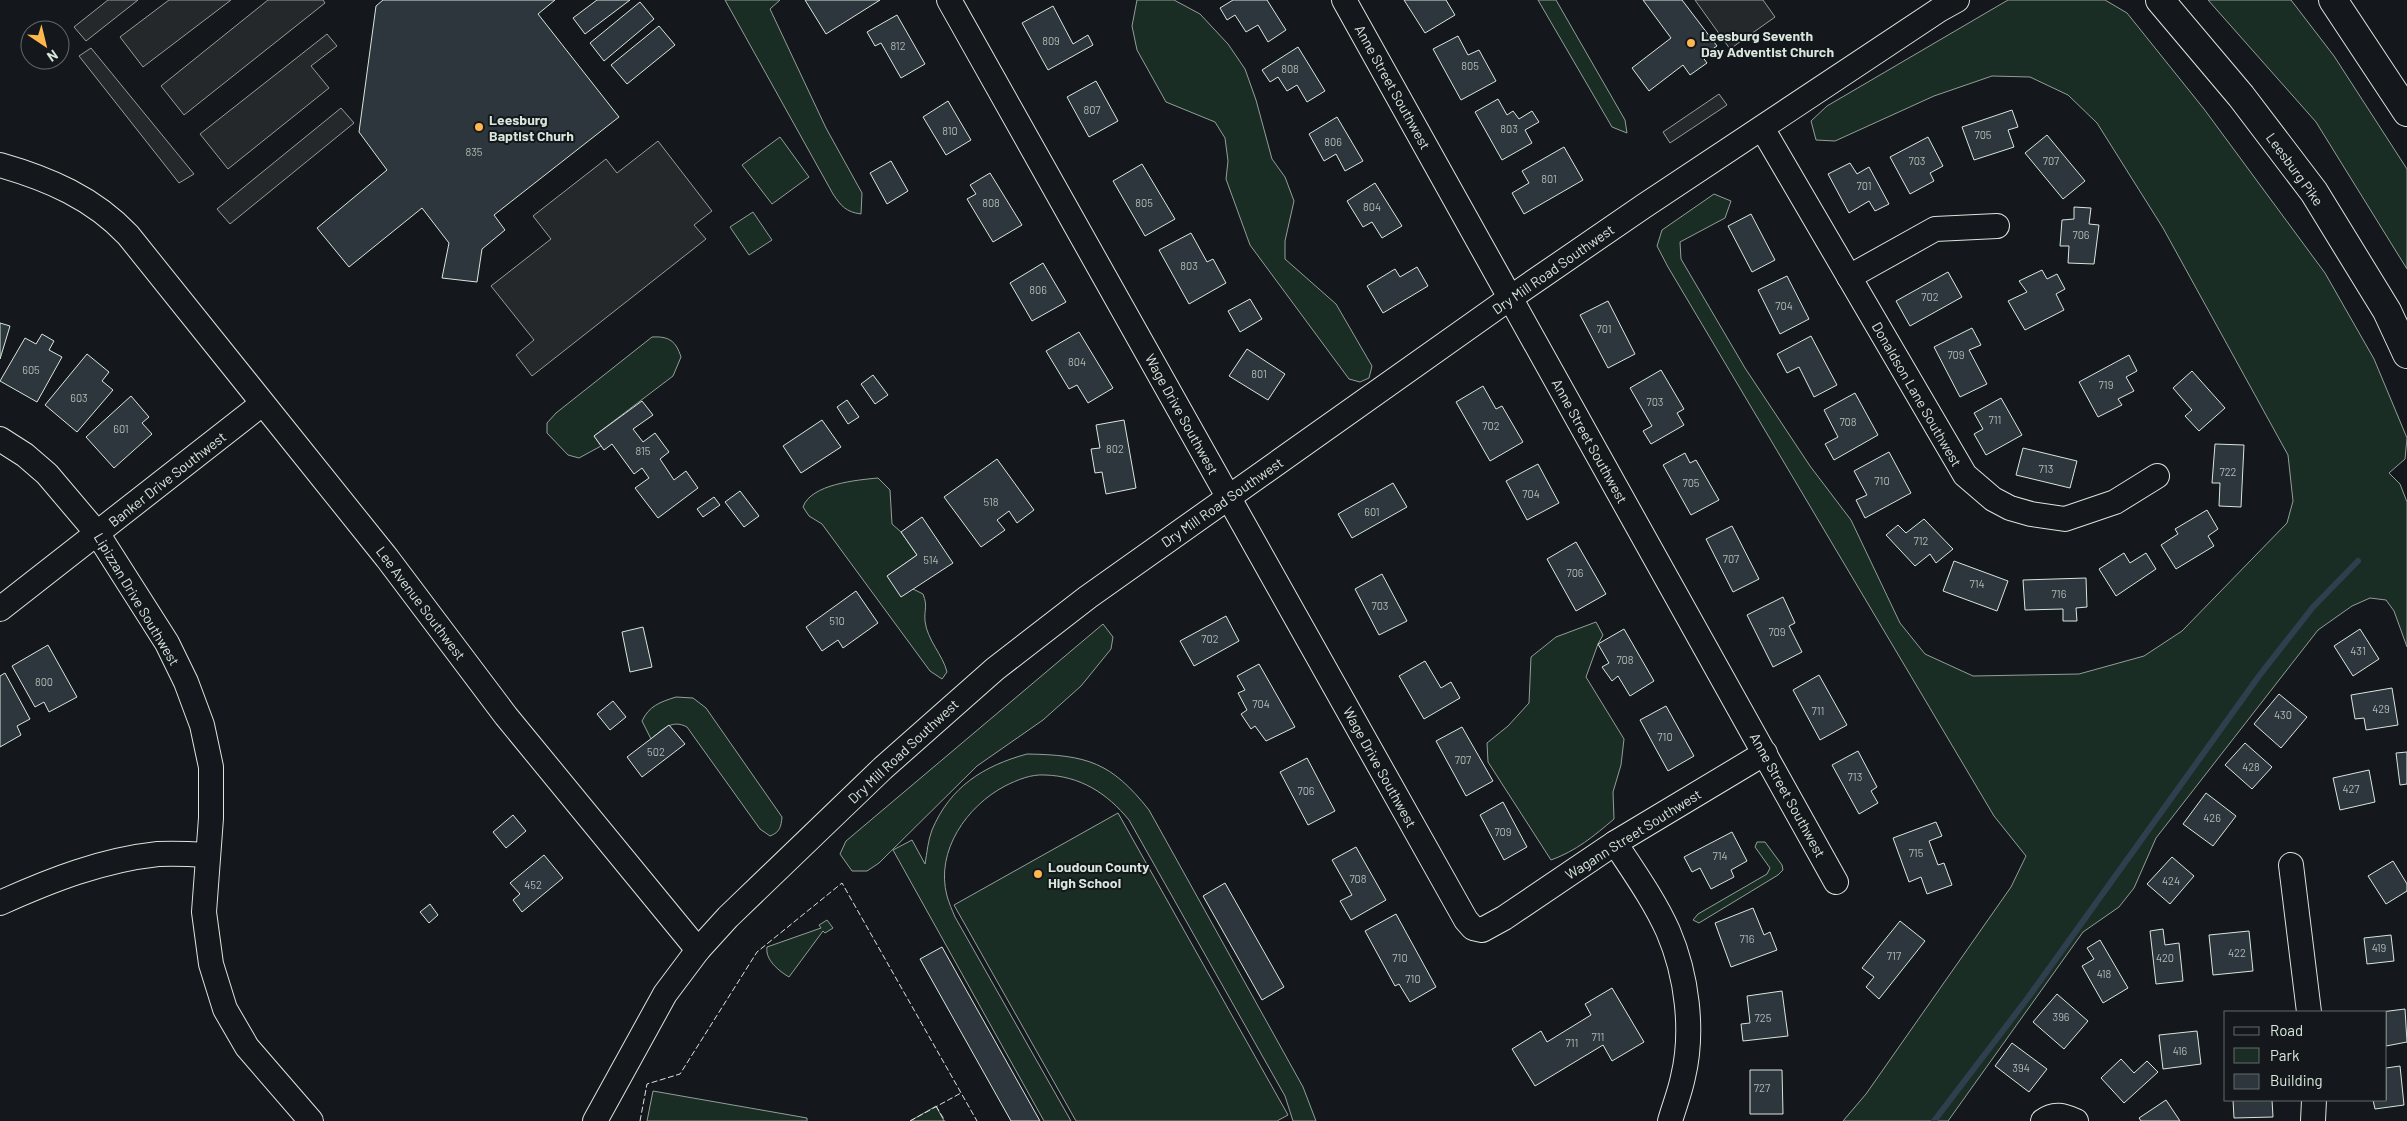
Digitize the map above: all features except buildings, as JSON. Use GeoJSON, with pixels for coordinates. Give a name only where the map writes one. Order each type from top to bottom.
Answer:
{"type":"FeatureCollection","features":[{"type":"Feature","properties":{"kind":"highway","name":"Leesburg Pike"},"geometry":{"type":"LineString","coordinates":[[2160,0],[2241,96],[2314,192],[2387,311],[2407,354]]}},
{"type":"Feature","properties":{"kind":"highway"},"geometry":{"type":"LineString","coordinates":[[2333,0],[2354,29],[2407,112]]}},
{"type":"Feature","properties":{"kind":"street","name":"Wage Drive Southwest"},"geometry":{"type":"LineString","coordinates":[[949,0],[1466,920],[1473,928],[1482,930],[1504,918]]}},
{"type":"Feature","properties":{"kind":"street","name":"Anne Street Southwest"},"geometry":{"type":"LineString","coordinates":[[1344,0],[1836,882]]}},
{"type":"Feature","properties":{"kind":"street","name":"Dry Mill Road Southwest"},"geometry":{"type":"LineString","coordinates":[[595,1121],[665,994],[698,950],[734,910],[883,768],[958,701],[1088,597],[1510,298],[1762,128],[1958,0]]}},
{"type":"Feature","properties":{"kind":"street","name":"Donaldson Lane Southwest"},"geometry":{"type":"LineString","coordinates":[[1762,128],[1965,475],[1993,499],[2010,508],[2031,514],[2065,519],[2114,502],[2157,476]]}},
{"type":"Feature","properties":{"kind":"street","name":"Lee Avenue Southwest"},"geometry":{"type":"LineString","coordinates":[[0,165],[56,184],[99,208],[113,218],[146,255],[262,404],[387,558],[506,716],[698,950]]}},
{"type":"Feature","properties":{"kind":"street"},"geometry":{"type":"LineString","coordinates":[[1848,277],[1936,229],[1997,226]]}},
{"type":"Feature","properties":{"kind":"street","name":"Banker Drive Southwest"},"geometry":{"type":"LineString","coordinates":[[0,609],[262,404]]}},
{"type":"Feature","properties":{"kind":"street","name":"Lipizzan Drive Southwest"},"geometry":{"type":"LineString","coordinates":[[0,439],[25,455],[47,474],[98,533],[167,643],[186,682],[202,725],[211,767],[211,818],[204,912],[211,964],[225,1009],[246,1047],[311,1121]]}},
{"type":"Feature","properties":{"kind":"street","name":"Wagann Street Southwest"},"geometry":{"type":"LineString","coordinates":[[1504,918],[1615,843],[1765,754]]}},
{"type":"Feature","properties":{"kind":"street"},"geometry":{"type":"LineString","coordinates":[[1615,843],[1648,893],[1668,932],[1685,987],[1688,1036],[1684,1076],[1670,1121]]}},
{"type":"Feature","properties":{"kind":"street"},"geometry":{"type":"LineString","coordinates":[[0,903],[46,882],[92,866],[160,854],[208,855]]}},
{"type":"Feature","properties":{"kind":"street"},"geometry":{"type":"LineString","coordinates":[[2291,865],[2309,1011]]}},
{"type":"Feature","properties":{"kind":"street"},"geometry":{"type":"LineString","coordinates":[[2313,1121],[2314,1101]]}},
{"type":"Feature","properties":{"kind":"street"},"geometry":{"type":"LineString","coordinates":[[2043,1121],[2050,1115],[2062,1115],[2076,1121]]}},
{"type":"Feature","properties":{"kind":"green space"},"geometry":{"type":"Polygon","coordinates":[[[725,0],[780,0],[770,9],[826,128],[862,193],[861,214],[844,208],[833,194],[725,0]]]}},
{"type":"Feature","properties":{"kind":"green space"},"geometry":{"type":"Polygon","coordinates":[[[1137,0],[1174,0],[1200,14],[1228,44],[1245,69],[1256,100],[1272,159],[1285,177],[1294,201],[1285,241],[1285,259],[1336,304],[1372,366],[1369,378],[1360,382],[1349,379],[1250,245],[1226,179],[1228,161],[1225,138],[1215,122],[1166,102],[1137,50],[1132,26],[1137,0]]]}},
{"type":"Feature","properties":{"kind":"green space"},"geometry":{"type":"Polygon","coordinates":[[[1538,0],[1556,0],[1625,120],[1627,133],[1612,127],[1538,0]]]}},
{"type":"Feature","properties":{"kind":"green space"},"geometry":{"type":"Polygon","coordinates":[[[2008,0],[2105,0],[2127,13],[2204,109],[2325,273],[2374,359],[2407,438],[2405,459],[2389,473],[2400,484],[2407,502],[2407,647],[2394,611],[2386,600],[2370,598],[2352,606],[2318,630],[2156,838],[2134,888],[2119,907],[2083,932],[1948,1121],[1843,1121],[1866,1094],[2011,887],[2026,856],[1994,816],[1668,267],[1657,246],[1662,230],[1714,194],[1731,201],[1725,218],[1680,242],[1681,259],[1745,368],[1810,466],[1851,520],[1900,623],[1925,654],[1973,676],[2079,674],[2144,656],[2182,631],[2287,523],[2293,501],[2288,455],[2163,228],[2097,123],[2068,95],[2030,77],[1992,76],[1934,96],[1835,141],[1816,140],[1811,121],[1827,106],[2008,0]]]}},
{"type":"Feature","properties":{"kind":"green space"},"geometry":{"type":"Polygon","coordinates":[[[2208,0],[2291,0],[2334,56],[2407,169],[2407,269],[2316,122],[2208,0]]]}},
{"type":"Feature","properties":{"kind":"green space"},"geometry":{"type":"Polygon","coordinates":[[[780,137],[809,177],[772,204],[742,165],[780,137]]]}},
{"type":"Feature","properties":{"kind":"green space"},"geometry":{"type":"Polygon","coordinates":[[[753,212],[772,240],[749,255],[730,227],[753,212]]]}},
{"type":"Feature","properties":{"kind":"green space"},"geometry":{"type":"Polygon","coordinates":[[[652,337],[663,337],[674,343],[677,347],[681,357],[673,376],[594,436],[601,446],[579,458],[568,455],[547,433],[547,423],[556,413],[652,337]]]}},
{"type":"Feature","properties":{"kind":"green space"},"geometry":{"type":"Polygon","coordinates":[[[878,478],[890,490],[892,524],[901,532],[917,555],[887,576],[923,594],[926,628],[947,672],[942,679],[930,671],[822,524],[809,516],[803,507],[808,499],[825,488],[847,482],[878,478]]]}},
{"type":"Feature","properties":{"kind":"green space"},"geometry":{"type":"Polygon","coordinates":[[[1596,622],[1603,635],[1586,677],[1624,739],[1621,765],[1613,792],[1614,819],[1577,848],[1551,860],[1488,762],[1487,743],[1508,726],[1529,703],[1531,657],[1556,637],[1596,622]]]}},
{"type":"Feature","properties":{"kind":"green space"},"geometry":{"type":"Polygon","coordinates":[[[1103,624],[1113,637],[1111,649],[1081,686],[1043,720],[977,766],[879,863],[867,871],[852,871],[840,854],[846,841],[1103,624]]]}},
{"type":"Feature","properties":{"kind":"green space"},"geometry":{"type":"Polygon","coordinates":[[[676,697],[693,698],[706,708],[782,817],[776,833],[770,836],[760,829],[687,727],[677,724],[668,726],[651,739],[642,721],[656,705],[676,697]]]}},
{"type":"Feature","properties":{"kind":"green space"},"geometry":{"type":"Polygon","coordinates":[[[1027,754],[1066,756],[1096,764],[1110,771],[1122,781],[1149,810],[1303,1087],[1316,1121],[1293,1121],[1285,1096],[1129,820],[1121,810],[1102,794],[1081,783],[1058,776],[1035,775],[1005,786],[978,805],[957,832],[950,847],[944,879],[947,896],[955,917],[1071,1121],[1044,1121],[893,850],[912,840],[925,864],[932,830],[939,815],[958,790],[982,772],[1027,754]]]}},
{"type":"Feature","properties":{"kind":"green space"},"geometry":{"type":"Polygon","coordinates":[[[1118,813],[1288,1115],[1277,1121],[1076,1121],[954,905],[1118,813]]]}},
{"type":"Feature","properties":{"kind":"green space"},"geometry":{"type":"Polygon","coordinates":[[[1757,842],[1765,842],[1782,865],[1783,870],[1778,875],[1699,923],[1693,920],[1698,914],[1767,874],[1770,868],[1755,847],[1757,842]]]}},
{"type":"Feature","properties":{"kind":"green space"},"geometry":{"type":"Polygon","coordinates":[[[827,920],[833,928],[825,933],[823,931],[789,977],[770,961],[767,947],[821,928],[819,925],[827,920]]]}},
{"type":"Feature","properties":{"kind":"green space"},"geometry":{"type":"Polygon","coordinates":[[[653,1091],[807,1118],[807,1121],[647,1121],[653,1091]]]}},
{"type":"Feature","properties":{"kind":"green space"},"geometry":{"type":"Polygon","coordinates":[[[936,1106],[944,1121],[910,1121],[936,1106]]]}},
{"type":"Feature","properties":{"kind":"shaded area"},"geometry":{"type":"Polygon","coordinates":[[[108,0],[138,0],[86,41],[74,27],[108,0]]]}},
{"type":"Feature","properties":{"kind":"shaded area"},"geometry":{"type":"Polygon","coordinates":[[[169,0],[231,0],[143,67],[120,37],[169,0]]]}},
{"type":"Feature","properties":{"kind":"shaded area"},"geometry":{"type":"Polygon","coordinates":[[[268,0],[323,0],[325,3],[184,115],[161,86],[268,0]]]}},
{"type":"Feature","properties":{"kind":"shaded area"},"geometry":{"type":"Polygon","coordinates":[[[1695,0],[1763,0],[1775,17],[1730,49],[1695,0]]]}},
{"type":"Feature","properties":{"kind":"shaded area"},"geometry":{"type":"Polygon","coordinates":[[[327,34],[337,46],[311,66],[329,88],[228,169],[200,134],[327,34]]]}},
{"type":"Feature","properties":{"kind":"shaded area"},"geometry":{"type":"Polygon","coordinates":[[[91,48],[194,174],[179,183],[79,56],[91,48]]]}},
{"type":"Feature","properties":{"kind":"shaded area"},"geometry":{"type":"Polygon","coordinates":[[[1719,94],[1727,105],[1670,143],[1663,132],[1719,94]]]}},
{"type":"Feature","properties":{"kind":"shaded area"},"geometry":{"type":"Polygon","coordinates":[[[341,108],[354,123],[230,224],[217,209],[341,108]]]}},
{"type":"Feature","properties":{"kind":"shaded area"},"geometry":{"type":"Polygon","coordinates":[[[658,141],[712,211],[694,225],[706,239],[532,376],[516,355],[534,340],[491,286],[551,239],[533,216],[606,159],[617,173],[658,141]]]}},
{"type":"Feature","properties":{"kind":"waterway"},"geometry":{"type":"LineString","coordinates":[[1934,1121],[2027,999],[2259,676],[2313,607],[2358,561]]}},
{"type":"Feature","properties":{"kind":"fence"},"geometry":{"type":"LineString","coordinates":[[640,1121],[647,1084],[680,1074],[757,952],[842,883],[977,1121]]}},
{"type":"Feature","properties":{"kind":"fence"},"geometry":{"type":"LineString","coordinates":[[910,1121],[961,1093]]}},
{"type":"Feature","properties":{"kind":"fence"},"geometry":{"type":"LineString","coordinates":[[936,1106],[945,1121]]}},
{"type":"Feature","properties":{"kind":"place","name":"Leesburg Seventh Day Adventist Church"},"geometry":{"type":"Point","coordinates":[1691,43]}},
{"type":"Feature","properties":{"kind":"place","name":"Leesburg Baptist Churh"},"geometry":{"type":"Point","coordinates":[479,127]}},
{"type":"Feature","properties":{"kind":"place","name":"Loudoun County High School"},"geometry":{"type":"Point","coordinates":[1038,874]}}]}
